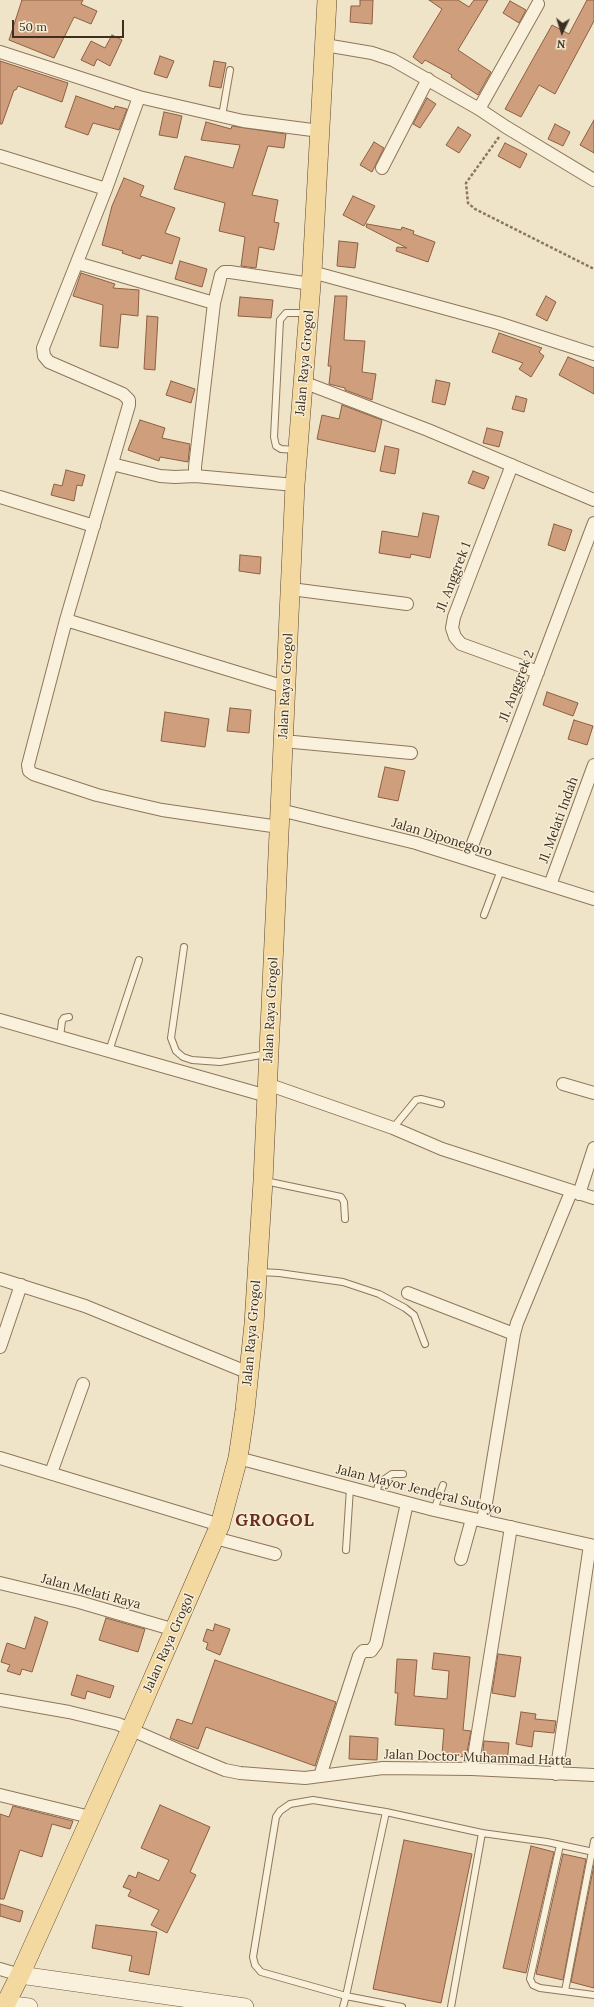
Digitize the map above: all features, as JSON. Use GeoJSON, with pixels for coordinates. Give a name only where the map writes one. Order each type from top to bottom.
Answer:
{"type":"FeatureCollection","features":[{"type":"Feature","properties":{"kind":"main road","name":"Jalan Raya Grogol"},"geometry":{"type":"LineString","coordinates":[[5,2006],[175,1630],[217,1531],[238,1458],[249,1373],[263,1181],[295,485],[312,278],[328,0]]}},
{"type":"Feature","properties":{"kind":"street"},"geometry":{"type":"LineString","coordinates":[[479,109],[538,4]]}},
{"type":"Feature","properties":{"kind":"street"},"geometry":{"type":"LineString","coordinates":[[325,45],[372,53],[393,60],[479,109],[506,128],[594,180]]}},
{"type":"Feature","properties":{"kind":"street"},"geometry":{"type":"LineString","coordinates":[[0,52],[139,97],[222,116],[320,131]]}},
{"type":"Feature","properties":{"kind":"street"},"geometry":{"type":"LineString","coordinates":[[382,168],[428,79]]}},
{"type":"Feature","properties":{"kind":"street"},"geometry":{"type":"LineString","coordinates":[[139,97],[106,189],[43,348],[44,356],[49,362],[123,394],[129,400],[128,410],[66,620],[285,687]]}},
{"type":"Feature","properties":{"kind":"street"},"geometry":{"type":"LineString","coordinates":[[0,156],[106,189]]}},
{"type":"Feature","properties":{"kind":"street"},"geometry":{"type":"LineString","coordinates":[[77,263],[214,303]]}},
{"type":"Feature","properties":{"kind":"street"},"geometry":{"type":"LineString","coordinates":[[195,476],[214,303],[219,280],[224,272],[312,278],[498,323],[594,354]]}},
{"type":"Feature","properties":{"kind":"street"},"geometry":{"type":"LineString","coordinates":[[303,382],[428,430],[594,500]]}},
{"type":"Feature","properties":{"kind":"street"},"geometry":{"type":"LineString","coordinates":[[112,464],[160,476],[195,476],[295,485]]}},
{"type":"Feature","properties":{"kind":"street","name":"Jl. Anggrek 1"},"geometry":{"type":"LineString","coordinates":[[512,465],[454,617],[452,628],[455,637],[461,644],[538,672]]}},
{"type":"Feature","properties":{"kind":"street"},"geometry":{"type":"LineString","coordinates":[[0,497],[94,526]]}},
{"type":"Feature","properties":{"kind":"street","name":"Jl. Anggrek 2"},"geometry":{"type":"LineString","coordinates":[[466,859],[594,523]]}},
{"type":"Feature","properties":{"kind":"street"},"geometry":{"type":"LineString","coordinates":[[291,589],[407,604]]}},
{"type":"Feature","properties":{"kind":"street","name":"Jalan Diponegoro"},"geometry":{"type":"LineString","coordinates":[[66,620],[29,758],[29,771],[33,774],[97,795],[162,810],[279,818],[385,834],[594,899]]}},
{"type":"Feature","properties":{"kind":"street"},"geometry":{"type":"LineString","coordinates":[[283,741],[411,753]]}},
{"type":"Feature","properties":{"kind":"street","name":"Jl. Melati Indah"},"geometry":{"type":"LineString","coordinates":[[550,885],[594,765]]}},
{"type":"Feature","properties":{"kind":"street"},"geometry":{"type":"LineString","coordinates":[[0,1020],[109,1051],[267,1090],[393,1128],[442,1149],[594,1198]]}},
{"type":"Feature","properties":{"kind":"street"},"geometry":{"type":"LineString","coordinates":[[563,1084],[594,1094]]}},
{"type":"Feature","properties":{"kind":"street"},"geometry":{"type":"LineString","coordinates":[[461,1559],[478,1520],[517,1322],[594,1148]]}},
{"type":"Feature","properties":{"kind":"street"},"geometry":{"type":"LineString","coordinates":[[0,1279],[85,1306],[249,1373]]}},
{"type":"Feature","properties":{"kind":"street"},"geometry":{"type":"LineString","coordinates":[[0,1347],[21,1285]]}},
{"type":"Feature","properties":{"kind":"street"},"geometry":{"type":"LineString","coordinates":[[408,1293],[514,1334]]}},
{"type":"Feature","properties":{"kind":"street"},"geometry":{"type":"LineString","coordinates":[[51,1473],[83,1384]]}},
{"type":"Feature","properties":{"kind":"street"},"geometry":{"type":"LineString","coordinates":[[0,1458],[51,1473],[217,1531],[275,1554]]}},
{"type":"Feature","properties":{"kind":"street","name":"Jalan Mayor Jenderal Sutoyo"},"geometry":{"type":"LineString","coordinates":[[238,1458],[434,1510],[592,1546]]}},
{"type":"Feature","properties":{"kind":"street"},"geometry":{"type":"LineString","coordinates":[[320,1776],[359,1656],[362,1652],[371,1651],[376,1644],[407,1503]]}},
{"type":"Feature","properties":{"kind":"street"},"geometry":{"type":"LineString","coordinates":[[472,1769],[510,1527]]}},
{"type":"Feature","properties":{"kind":"street"},"geometry":{"type":"LineString","coordinates":[[556,1774],[592,1546]]}},
{"type":"Feature","properties":{"kind":"street","name":"Jalan Melati Raya"},"geometry":{"type":"LineString","coordinates":[[0,1583],[79,1602],[175,1630]]}},
{"type":"Feature","properties":{"kind":"street","name":"Jalan Doctor Muhammad Hatta"},"geometry":{"type":"LineString","coordinates":[[0,1700],[69,1712],[118,1724],[225,1770],[240,1773],[298,1778],[383,1768],[472,1769],[594,1775]]}},
{"type":"Feature","properties":{"kind":"street"},"geometry":{"type":"LineString","coordinates":[[0,1795],[90,1817]]}},
{"type":"Feature","properties":{"kind":"street"},"geometry":{"type":"LineString","coordinates":[[0,1969],[20,1975],[245,2007]]}},
{"type":"Feature","properties":{"kind":"street"},"geometry":{"type":"LineString","coordinates":[[5,2006],[29,2007]]}},
{"type":"Feature","properties":{"kind":"lane"},"geometry":{"type":"LineString","coordinates":[[222,116],[230,70]]}},
{"type":"Feature","properties":{"kind":"lane"},"geometry":{"type":"LineString","coordinates":[[298,451],[281,449],[276,446],[274,437],[280,320],[286,313],[309,313]]}},
{"type":"Feature","properties":{"kind":"lane"},"geometry":{"type":"LineString","coordinates":[[484,915],[501,870]]}},
{"type":"Feature","properties":{"kind":"lane"},"geometry":{"type":"LineString","coordinates":[[184,947],[170,1038],[176,1051],[183,1057],[192,1060],[220,1062],[269,1054]]}},
{"type":"Feature","properties":{"kind":"lane"},"geometry":{"type":"LineString","coordinates":[[109,1051],[139,960]]}},
{"type":"Feature","properties":{"kind":"lane"},"geometry":{"type":"LineString","coordinates":[[60,1037],[63,1019],[69,1017]]}},
{"type":"Feature","properties":{"kind":"lane"},"geometry":{"type":"LineString","coordinates":[[393,1128],[416,1100],[421,1099],[440,1104]]}},
{"type":"Feature","properties":{"kind":"lane"},"geometry":{"type":"LineString","coordinates":[[263,1181],[341,1197],[344,1202],[345,1219]]}},
{"type":"Feature","properties":{"kind":"lane"},"geometry":{"type":"LineString","coordinates":[[257,1272],[278,1273],[343,1282],[379,1294],[405,1308],[414,1315],[425,1344]]}},
{"type":"Feature","properties":{"kind":"lane"},"geometry":{"type":"LineString","coordinates":[[376,1494],[378,1486],[392,1474],[403,1474]]}},
{"type":"Feature","properties":{"kind":"lane"},"geometry":{"type":"LineString","coordinates":[[434,1510],[443,1485]]}},
{"type":"Feature","properties":{"kind":"lane"},"geometry":{"type":"LineString","coordinates":[[346,1550],[350,1488]]}},
{"type":"Feature","properties":{"kind":"lane"},"geometry":{"type":"LineString","coordinates":[[402,2007],[346,1996],[261,1972],[255,1965],[253,1957],[276,1817],[280,1811],[290,1804],[313,1800],[386,1812],[482,1833],[560,1845],[594,1852]]}},
{"type":"Feature","properties":{"kind":"lane"},"geometry":{"type":"LineString","coordinates":[[343,2007],[386,1812]]}},
{"type":"Feature","properties":{"kind":"lane"},"geometry":{"type":"LineString","coordinates":[[451,2007],[482,1833]]}},
{"type":"Feature","properties":{"kind":"lane"},"geometry":{"type":"LineString","coordinates":[[565,1992],[594,1852],[594,1841]]}},
{"type":"Feature","properties":{"kind":"lane"},"geometry":{"type":"LineString","coordinates":[[560,1845],[530,1979],[534,1985],[540,1988],[594,1996]]}},
{"type":"Feature","properties":{"kind":"path"},"geometry":{"type":"LineString","coordinates":[[506,128],[466,182],[468,203],[481,212],[594,269]]}},
{"type":"Feature","properties":{"kind":"building"},"geometry":{"type":"Polygon","coordinates":[[[22,0],[83,0],[81,4],[97,11],[91,24],[74,17],[54,58],[9,40],[22,0]]]}},
{"type":"Feature","properties":{"kind":"building"},"geometry":{"type":"Polygon","coordinates":[[[360,0],[373,0],[372,24],[350,22],[351,6],[360,6],[360,0]]]}},
{"type":"Feature","properties":{"kind":"building"},"geometry":{"type":"Polygon","coordinates":[[[429,0],[458,0],[469,7],[474,0],[488,0],[458,50],[491,72],[478,95],[451,77],[452,75],[425,60],[422,64],[413,57],[442,9],[429,0]]]}},
{"type":"Feature","properties":{"kind":"building"},"geometry":{"type":"Polygon","coordinates":[[[587,0],[594,0],[594,21],[555,94],[539,85],[521,117],[505,109],[552,25],[569,34],[587,0]]]}},
{"type":"Feature","properties":{"kind":"building"},"geometry":{"type":"Polygon","coordinates":[[[510,1],[526,10],[519,23],[503,13],[510,1]]]}},
{"type":"Feature","properties":{"kind":"building"},"geometry":{"type":"Polygon","coordinates":[[[112,35],[122,40],[110,66],[97,59],[94,66],[81,60],[91,41],[105,48],[112,35]]]}},
{"type":"Feature","properties":{"kind":"building"},"geometry":{"type":"Polygon","coordinates":[[[160,56],[174,61],[167,78],[154,74],[160,56]]]}},
{"type":"Feature","properties":{"kind":"building"},"geometry":{"type":"Polygon","coordinates":[[[0,61],[68,83],[62,102],[18,86],[16,90],[14,90],[2,124],[0,124],[0,61]]]}},
{"type":"Feature","properties":{"kind":"building"},"geometry":{"type":"Polygon","coordinates":[[[214,61],[226,63],[221,88],[209,86],[214,61]]]}},
{"type":"Feature","properties":{"kind":"building"},"geometry":{"type":"Polygon","coordinates":[[[76,96],[114,109],[115,106],[127,109],[119,130],[93,123],[88,135],[65,127],[76,96]]]}},
{"type":"Feature","properties":{"kind":"building"},"geometry":{"type":"Polygon","coordinates":[[[427,98],[436,104],[420,128],[413,124],[427,98]]]}},
{"type":"Feature","properties":{"kind":"building"},"geometry":{"type":"Polygon","coordinates":[[[164,112],[182,116],[177,138],[159,135],[164,112]]]}},
{"type":"Feature","properties":{"kind":"building"},"geometry":{"type":"Polygon","coordinates":[[[594,120],[594,153],[580,145],[594,120]]]}},
{"type":"Feature","properties":{"kind":"building"},"geometry":{"type":"Polygon","coordinates":[[[206,122],[231,129],[232,126],[286,134],[284,148],[268,146],[252,195],[278,200],[274,222],[279,223],[274,250],[259,247],[256,268],[241,266],[245,237],[219,231],[225,203],[174,189],[185,156],[233,168],[240,145],[201,140],[206,122]]]}},
{"type":"Feature","properties":{"kind":"building"},"geometry":{"type":"Polygon","coordinates":[[[555,124],[570,132],[563,146],[548,139],[555,124]]]}},
{"type":"Feature","properties":{"kind":"building"},"geometry":{"type":"Polygon","coordinates":[[[458,127],[471,135],[459,153],[446,145],[458,127]]]}},
{"type":"Feature","properties":{"kind":"building"},"geometry":{"type":"Polygon","coordinates":[[[374,142],[384,148],[372,172],[360,165],[374,142]]]}},
{"type":"Feature","properties":{"kind":"building"},"geometry":{"type":"Polygon","coordinates":[[[505,143],[527,154],[520,168],[498,156],[505,143]]]}},
{"type":"Feature","properties":{"kind":"building"},"geometry":{"type":"Polygon","coordinates":[[[124,178],[144,186],[140,196],[175,208],[165,233],[180,238],[172,264],[142,255],[140,259],[122,253],[123,251],[102,245],[112,206],[124,178]]]}},
{"type":"Feature","properties":{"kind":"building"},"geometry":{"type":"Polygon","coordinates":[[[353,196],[375,206],[364,226],[343,215],[353,196]]]}},
{"type":"Feature","properties":{"kind":"building"},"geometry":{"type":"Polygon","coordinates":[[[367,224],[401,230],[402,227],[414,231],[413,234],[435,242],[428,262],[396,251],[397,247],[407,248],[366,227],[367,224]]]}},
{"type":"Feature","properties":{"kind":"building"},"geometry":{"type":"Polygon","coordinates":[[[339,241],[358,243],[355,268],[337,266],[339,241]]]}},
{"type":"Feature","properties":{"kind":"building"},"geometry":{"type":"Polygon","coordinates":[[[180,261],[207,269],[202,287],[175,279],[180,261]]]}},
{"type":"Feature","properties":{"kind":"building"},"geometry":{"type":"Polygon","coordinates":[[[81,273],[115,284],[113,288],[139,290],[138,316],[121,314],[118,348],[100,346],[103,305],[73,296],[81,273]]]}},
{"type":"Feature","properties":{"kind":"building"},"geometry":{"type":"Polygon","coordinates":[[[335,296],[347,296],[344,340],[365,341],[362,372],[376,374],[372,400],[345,390],[345,388],[329,384],[331,366],[328,366],[335,296]]]}},
{"type":"Feature","properties":{"kind":"building"},"geometry":{"type":"Polygon","coordinates":[[[546,296],[556,302],[547,321],[536,315],[546,296]]]}},
{"type":"Feature","properties":{"kind":"building"},"geometry":{"type":"Polygon","coordinates":[[[240,297],[273,300],[271,318],[238,316],[240,297]]]}},
{"type":"Feature","properties":{"kind":"building"},"geometry":{"type":"Polygon","coordinates":[[[147,316],[158,317],[155,370],[144,369],[147,316]]]}},
{"type":"Feature","properties":{"kind":"building"},"geometry":{"type":"Polygon","coordinates":[[[499,333],[542,348],[539,352],[544,356],[531,377],[519,369],[523,363],[492,352],[499,333]]]}},
{"type":"Feature","properties":{"kind":"building"},"geometry":{"type":"Polygon","coordinates":[[[568,357],[594,368],[594,394],[559,375],[568,357]]]}},
{"type":"Feature","properties":{"kind":"building"},"geometry":{"type":"Polygon","coordinates":[[[436,380],[450,383],[445,405],[432,402],[436,380]]]}},
{"type":"Feature","properties":{"kind":"building"},"geometry":{"type":"Polygon","coordinates":[[[171,381],[195,389],[191,403],[166,395],[171,381]]]}},
{"type":"Feature","properties":{"kind":"building"},"geometry":{"type":"Polygon","coordinates":[[[516,396],[527,399],[524,412],[512,409],[516,396]]]}},
{"type":"Feature","properties":{"kind":"building"},"geometry":{"type":"Polygon","coordinates":[[[342,405],[382,420],[375,452],[317,439],[322,415],[339,419],[342,405]]]}},
{"type":"Feature","properties":{"kind":"building"},"geometry":{"type":"Polygon","coordinates":[[[140,420],[165,428],[162,438],[190,444],[188,462],[160,457],[159,461],[128,450],[140,420]]]}},
{"type":"Feature","properties":{"kind":"building"},"geometry":{"type":"Polygon","coordinates":[[[487,428],[503,432],[499,447],[483,443],[487,428]]]}},
{"type":"Feature","properties":{"kind":"building"},"geometry":{"type":"Polygon","coordinates":[[[385,446],[399,449],[395,474],[380,471],[385,446]]]}},
{"type":"Feature","properties":{"kind":"building"},"geometry":{"type":"Polygon","coordinates":[[[66,470],[85,475],[82,486],[77,485],[74,501],[51,495],[54,484],[62,486],[66,470]]]}},
{"type":"Feature","properties":{"kind":"building"},"geometry":{"type":"Polygon","coordinates":[[[473,471],[489,477],[484,489],[468,483],[473,471]]]}},
{"type":"Feature","properties":{"kind":"building"},"geometry":{"type":"Polygon","coordinates":[[[423,513],[439,516],[430,558],[411,554],[410,558],[379,553],[382,531],[418,537],[423,513]]]}},
{"type":"Feature","properties":{"kind":"building"},"geometry":{"type":"Polygon","coordinates":[[[554,524],[572,530],[565,551],[548,545],[554,524]]]}},
{"type":"Feature","properties":{"kind":"building"},"geometry":{"type":"Polygon","coordinates":[[[240,555],[261,557],[260,574],[239,571],[240,555]]]}},
{"type":"Feature","properties":{"kind":"building"},"geometry":{"type":"Polygon","coordinates":[[[547,692],[578,703],[573,716],[543,705],[547,692]]]}},
{"type":"Feature","properties":{"kind":"building"},"geometry":{"type":"Polygon","coordinates":[[[230,708],[251,710],[249,733],[227,731],[230,708]]]}},
{"type":"Feature","properties":{"kind":"building"},"geometry":{"type":"Polygon","coordinates":[[[165,712],[209,719],[205,747],[161,741],[165,712]]]}},
{"type":"Feature","properties":{"kind":"building"},"geometry":{"type":"Polygon","coordinates":[[[574,720],[593,726],[587,745],[568,739],[574,720]]]}},
{"type":"Feature","properties":{"kind":"building"},"geometry":{"type":"Polygon","coordinates":[[[385,767],[405,771],[398,801],[378,797],[385,767]]]}},
{"type":"Feature","properties":{"kind":"building"},"geometry":{"type":"Polygon","coordinates":[[[35,1617],[48,1622],[32,1672],[22,1669],[20,1675],[7,1671],[10,1665],[1,1662],[7,1643],[25,1649],[35,1617]]]}},
{"type":"Feature","properties":{"kind":"building"},"geometry":{"type":"Polygon","coordinates":[[[106,1618],[145,1629],[138,1652],[99,1640],[106,1618]]]}},
{"type":"Feature","properties":{"kind":"building"},"geometry":{"type":"Polygon","coordinates":[[[215,1624],[230,1629],[220,1655],[206,1649],[208,1643],[203,1641],[207,1629],[213,1631],[215,1624]]]}},
{"type":"Feature","properties":{"kind":"building"},"geometry":{"type":"Polygon","coordinates":[[[434,1653],[470,1657],[463,1730],[471,1731],[466,1757],[442,1755],[444,1729],[395,1725],[398,1693],[395,1693],[397,1659],[417,1660],[414,1696],[447,1699],[449,1671],[432,1669],[434,1653]]]}},
{"type":"Feature","properties":{"kind":"building"},"geometry":{"type":"Polygon","coordinates":[[[498,1654],[521,1657],[515,1697],[492,1693],[498,1654]]]}},
{"type":"Feature","properties":{"kind":"building"},"geometry":{"type":"Polygon","coordinates":[[[215,1660],[336,1702],[315,1766],[206,1727],[198,1749],[170,1738],[177,1719],[192,1724],[215,1660]]]}},
{"type":"Feature","properties":{"kind":"building"},"geometry":{"type":"Polygon","coordinates":[[[77,1675],[114,1686],[110,1698],[87,1691],[85,1699],[71,1695],[77,1675]]]}},
{"type":"Feature","properties":{"kind":"building"},"geometry":{"type":"Polygon","coordinates":[[[521,1712],[536,1714],[535,1719],[556,1721],[554,1733],[534,1731],[532,1747],[516,1744],[521,1712]]]}},
{"type":"Feature","properties":{"kind":"building"},"geometry":{"type":"Polygon","coordinates":[[[350,1736],[378,1738],[377,1760],[349,1759],[350,1736]]]}},
{"type":"Feature","properties":{"kind":"building"},"geometry":{"type":"Polygon","coordinates":[[[484,1741],[509,1743],[507,1763],[482,1760],[484,1741]]]}},
{"type":"Feature","properties":{"kind":"building"},"geometry":{"type":"Polygon","coordinates":[[[160,1805],[210,1827],[190,1872],[196,1875],[167,1933],[151,1925],[159,1910],[128,1896],[131,1890],[123,1887],[129,1875],[136,1878],[138,1872],[159,1881],[169,1860],[141,1848],[160,1805]]]}},
{"type":"Feature","properties":{"kind":"building"},"geometry":{"type":"Polygon","coordinates":[[[13,1806],[73,1821],[70,1829],[52,1824],[42,1857],[20,1850],[4,1899],[0,1899],[0,1814],[9,1817],[13,1806]]]}},
{"type":"Feature","properties":{"kind":"building"},"geometry":{"type":"Polygon","coordinates":[[[404,1840],[472,1854],[441,2003],[373,1989],[404,1840]]]}},
{"type":"Feature","properties":{"kind":"building"},"geometry":{"type":"Polygon","coordinates":[[[531,1846],[554,1852],[526,1973],[503,1968],[531,1846]]]}},
{"type":"Feature","properties":{"kind":"building"},"geometry":{"type":"Polygon","coordinates":[[[563,1854],[586,1859],[563,1980],[536,1974],[563,1854]]]}},
{"type":"Feature","properties":{"kind":"building"},"geometry":{"type":"Polygon","coordinates":[[[594,1865],[594,1988],[571,1982],[594,1865]]]}},
{"type":"Feature","properties":{"kind":"building"},"geometry":{"type":"Polygon","coordinates":[[[0,1904],[23,1911],[20,1922],[0,1916],[0,1904]]]}},
{"type":"Feature","properties":{"kind":"building"},"geometry":{"type":"Polygon","coordinates":[[[96,1925],[157,1932],[149,1975],[129,1971],[132,1956],[92,1948],[96,1925]]]}},
{"type":"Feature","properties":{"kind":"district","name":"GROGOL"},"geometry":{"type":"Point","coordinates":[275,1521]}}]}
